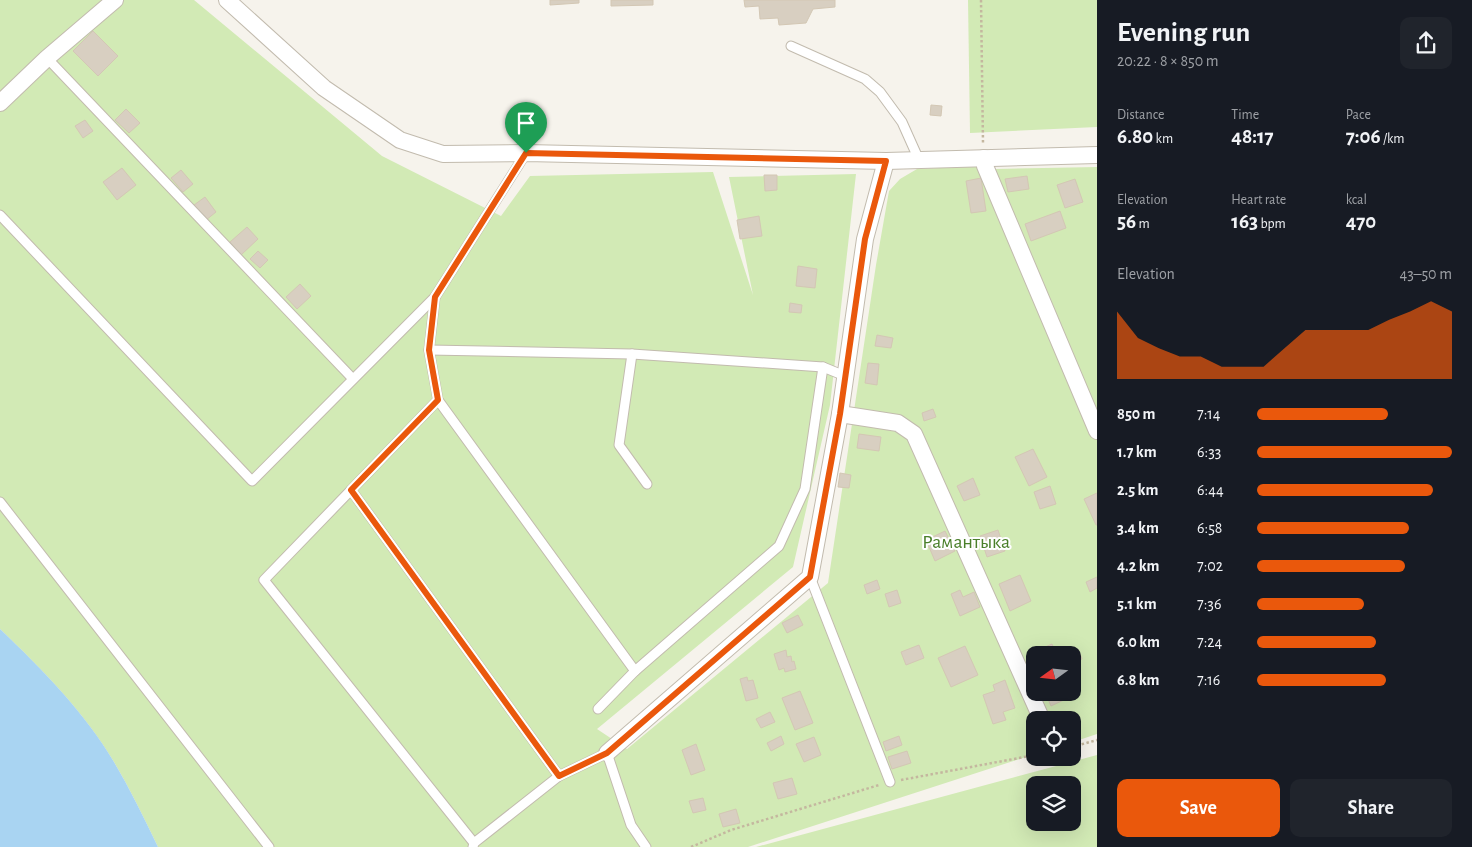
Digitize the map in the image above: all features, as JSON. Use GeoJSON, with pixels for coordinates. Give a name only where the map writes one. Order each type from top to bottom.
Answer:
{"type":"FeatureCollection","features":[{"type":"Feature","properties":{"kind":"street"},"geometry":{"type":"LineString","coordinates":[[0,103],[47,58],[115,0]]}},
{"type":"Feature","properties":{"kind":"street"},"geometry":{"type":"LineString","coordinates":[[228,0],[324,88],[400,140],[443,154],[526,153],[886,161],[1097,155]]}},
{"type":"Feature","properties":{"kind":"street"},"geometry":{"type":"LineString","coordinates":[[984,158],[985,166],[1097,431]]}},
{"type":"Feature","properties":{"kind":"street"},"geometry":{"type":"LineString","coordinates":[[607,753],[810,577],[840,414],[865,239],[886,161]]}},
{"type":"Feature","properties":{"kind":"street"},"geometry":{"type":"LineString","coordinates":[[840,414],[898,423],[914,434],[1038,711]]}},
{"type":"Feature","properties":{"kind":"lane"},"geometry":{"type":"LineString","coordinates":[[791,46],[865,79],[880,92],[902,122],[919,160]]}},
{"type":"Feature","properties":{"kind":"lane"},"geometry":{"type":"LineString","coordinates":[[47,58],[354,379]]}},
{"type":"Feature","properties":{"kind":"lane"},"geometry":{"type":"LineString","coordinates":[[0,215],[252,481],[435,297],[526,153]]}},
{"type":"Feature","properties":{"kind":"lane"},"geometry":{"type":"LineString","coordinates":[[435,297],[429,350],[438,400],[635,672]]}},
{"type":"Feature","properties":{"kind":"lane"},"geometry":{"type":"LineString","coordinates":[[429,350],[632,354],[823,367],[845,376]]}},
{"type":"Feature","properties":{"kind":"lane"},"geometry":{"type":"LineString","coordinates":[[632,354],[619,445],[647,484]]}},
{"type":"Feature","properties":{"kind":"lane"},"geometry":{"type":"LineString","coordinates":[[598,710],[635,672],[779,546],[805,489],[823,367]]}},
{"type":"Feature","properties":{"kind":"lane"},"geometry":{"type":"LineString","coordinates":[[438,400],[264,580],[473,845],[559,776],[607,753],[631,826],[646,847]]}},
{"type":"Feature","properties":{"kind":"lane"},"geometry":{"type":"LineString","coordinates":[[351,490],[559,776]]}},
{"type":"Feature","properties":{"kind":"lane"},"geometry":{"type":"LineString","coordinates":[[0,502],[269,847]]}},
{"type":"Feature","properties":{"kind":"lane"},"geometry":{"type":"LineString","coordinates":[[810,577],[890,782]]}},
{"type":"Feature","properties":{"kind":"path"},"geometry":{"type":"LineString","coordinates":[[981,0],[984,158]]}},
{"type":"Feature","properties":{"kind":"path"},"geometry":{"type":"LineString","coordinates":[[1081,744],[1097,740]]}},
{"type":"Feature","properties":{"kind":"path"},"geometry":{"type":"LineString","coordinates":[[691,847],[732,830],[890,782],[1026,757]]}},
{"type":"Feature","properties":{"kind":"green space","name":"Рамантыка"},"geometry":{"type":"Polygon","coordinates":[[[0,0],[194,0],[382,156],[501,216],[530,176],[713,172],[753,295],[729,177],[856,174],[830,405],[793,567],[597,729],[627,749],[828,583],[889,191],[900,179],[917,169],[985,166],[996,169],[1097,167],[1097,734],[1081,739],[1081,711],[1026,711],[1026,757],[748,847],[158,847],[120,772],[102,744],[76,708],[0,629],[0,0]]]}},
{"type":"Feature","properties":{"kind":"green space"},"geometry":{"type":"Polygon","coordinates":[[[968,0],[1097,0],[1097,127],[970,133],[968,0]]]}},
{"type":"Feature","properties":{"kind":"green space"},"geometry":{"type":"Polygon","coordinates":[[[1097,755],[1097,847],[756,847],[1056,766],[1081,766],[1081,759],[1097,755]]]}},
{"type":"Feature","properties":{"kind":"water"},"geometry":{"type":"Polygon","coordinates":[[[0,629],[47,675],[76,708],[120,772],[158,847],[0,847],[0,629]]]}},
{"type":"Feature","properties":{"kind":"building"},"geometry":{"type":"Polygon","coordinates":[[[550,0],[579,0],[579,3],[550,5],[550,0]]]}},
{"type":"Feature","properties":{"kind":"building"},"geometry":{"type":"Polygon","coordinates":[[[611,0],[653,0],[653,5],[611,6],[611,0]]]}},
{"type":"Feature","properties":{"kind":"building"},"geometry":{"type":"Polygon","coordinates":[[[744,0],[835,0],[835,7],[813,9],[806,23],[779,25],[778,18],[760,19],[759,6],[745,7],[744,0]]]}},
{"type":"Feature","properties":{"kind":"building"},"geometry":{"type":"Polygon","coordinates":[[[93,31],[118,56],[98,76],[73,51],[93,31]]]}},
{"type":"Feature","properties":{"kind":"building"},"geometry":{"type":"Polygon","coordinates":[[[931,105],[942,106],[941,116],[930,115],[931,105]]]}},
{"type":"Feature","properties":{"kind":"building"},"geometry":{"type":"Polygon","coordinates":[[[126,109],[140,123],[129,133],[115,120],[126,109]]]}},
{"type":"Feature","properties":{"kind":"building"},"geometry":{"type":"Polygon","coordinates":[[[85,120],[93,131],[83,138],[75,126],[85,120]]]}},
{"type":"Feature","properties":{"kind":"building"},"geometry":{"type":"Polygon","coordinates":[[[122,168],[136,185],[117,200],[103,182],[122,168]]]}},
{"type":"Feature","properties":{"kind":"building"},"geometry":{"type":"Polygon","coordinates":[[[181,170],[193,184],[183,192],[171,178],[181,170]]]}},
{"type":"Feature","properties":{"kind":"building"},"geometry":{"type":"Polygon","coordinates":[[[764,175],[777,175],[777,190],[765,191],[764,175]]]}},
{"type":"Feature","properties":{"kind":"building"},"geometry":{"type":"Polygon","coordinates":[[[1027,176],[1029,189],[1008,192],[1005,179],[1027,176]]]}},
{"type":"Feature","properties":{"kind":"building"},"geometry":{"type":"Polygon","coordinates":[[[981,178],[986,211],[971,213],[966,181],[981,178]]]}},
{"type":"Feature","properties":{"kind":"building"},"geometry":{"type":"Polygon","coordinates":[[[1075,179],[1083,202],[1065,208],[1057,185],[1075,179]]]}},
{"type":"Feature","properties":{"kind":"building"},"geometry":{"type":"Polygon","coordinates":[[[205,197],[216,212],[206,220],[194,205],[205,197]]]}},
{"type":"Feature","properties":{"kind":"building"},"geometry":{"type":"Polygon","coordinates":[[[1060,211],[1066,228],[1031,241],[1025,224],[1060,211]]]}},
{"type":"Feature","properties":{"kind":"building"},"geometry":{"type":"Polygon","coordinates":[[[759,216],[762,236],[740,239],[737,220],[759,216]]]}},
{"type":"Feature","properties":{"kind":"building"},"geometry":{"type":"Polygon","coordinates":[[[247,227],[258,239],[241,255],[230,242],[247,227]]]}},
{"type":"Feature","properties":{"kind":"building"},"geometry":{"type":"Polygon","coordinates":[[[258,251],[268,260],[260,268],[250,259],[258,251]]]}},
{"type":"Feature","properties":{"kind":"building"},"geometry":{"type":"Polygon","coordinates":[[[798,266],[817,269],[815,288],[796,286],[798,266]]]}},
{"type":"Feature","properties":{"kind":"building"},"geometry":{"type":"Polygon","coordinates":[[[300,284],[311,296],[297,309],[286,297],[300,284]]]}},
{"type":"Feature","properties":{"kind":"building"},"geometry":{"type":"Polygon","coordinates":[[[790,303],[802,305],[801,313],[789,312],[790,303]]]}},
{"type":"Feature","properties":{"kind":"building"},"geometry":{"type":"Polygon","coordinates":[[[877,335],[893,338],[891,348],[875,346],[877,335]]]}},
{"type":"Feature","properties":{"kind":"building"},"geometry":{"type":"Polygon","coordinates":[[[868,363],[879,364],[877,385],[865,383],[868,363]]]}},
{"type":"Feature","properties":{"kind":"building"},"geometry":{"type":"Polygon","coordinates":[[[933,409],[936,417],[924,421],[922,413],[933,409]]]}},
{"type":"Feature","properties":{"kind":"building"},"geometry":{"type":"Polygon","coordinates":[[[859,434],[881,437],[879,451],[857,448],[859,434]]]}},
{"type":"Feature","properties":{"kind":"building"},"geometry":{"type":"Polygon","coordinates":[[[1033,449],[1047,477],[1029,486],[1015,457],[1033,449]]]}},
{"type":"Feature","properties":{"kind":"building"},"geometry":{"type":"Polygon","coordinates":[[[840,473],[851,475],[849,488],[838,487],[840,473]]]}},
{"type":"Feature","properties":{"kind":"building"},"geometry":{"type":"Polygon","coordinates":[[[973,478],[980,495],[964,501],[957,486],[973,478]]]}},
{"type":"Feature","properties":{"kind":"building"},"geometry":{"type":"Polygon","coordinates":[[[1050,486],[1056,504],[1040,509],[1034,492],[1050,486]]]}},
{"type":"Feature","properties":{"kind":"building"},"geometry":{"type":"Polygon","coordinates":[[[1097,493],[1097,525],[1096,525],[1084,499],[1097,493]]]}},
{"type":"Feature","properties":{"kind":"building"},"geometry":{"type":"Polygon","coordinates":[[[998,530],[1005,551],[987,557],[980,536],[998,530]]]}},
{"type":"Feature","properties":{"kind":"building"},"geometry":{"type":"Polygon","coordinates":[[[945,531],[955,551],[935,561],[926,540],[945,531]]]}},
{"type":"Feature","properties":{"kind":"building"},"geometry":{"type":"Polygon","coordinates":[[[1020,575],[1031,601],[1010,611],[999,584],[1020,575]]]}},
{"type":"Feature","properties":{"kind":"building"},"geometry":{"type":"Polygon","coordinates":[[[1097,577],[1097,588],[1090,592],[1086,582],[1097,577]]]}},
{"type":"Feature","properties":{"kind":"building"},"geometry":{"type":"Polygon","coordinates":[[[877,580],[880,589],[867,594],[864,585],[877,580]]]}},
{"type":"Feature","properties":{"kind":"building"},"geometry":{"type":"Polygon","coordinates":[[[897,590],[901,603],[889,607],[885,594],[897,590]]]}},
{"type":"Feature","properties":{"kind":"building"},"geometry":{"type":"Polygon","coordinates":[[[960,590],[963,597],[974,592],[980,607],[960,616],[951,594],[960,590]]]}},
{"type":"Feature","properties":{"kind":"building"},"geometry":{"type":"Polygon","coordinates":[[[798,615],[803,625],[787,633],[782,623],[798,615]]]}},
{"type":"Feature","properties":{"kind":"building"},"geometry":{"type":"Polygon","coordinates":[[[919,645],[924,658],[906,665],[901,652],[919,645]]]}},
{"type":"Feature","properties":{"kind":"building"},"geometry":{"type":"Polygon","coordinates":[[[965,646],[978,675],[951,687],[938,658],[965,646]]]}},
{"type":"Feature","properties":{"kind":"building"},"geometry":{"type":"Polygon","coordinates":[[[786,650],[787,657],[791,656],[796,669],[785,672],[784,668],[779,670],[774,654],[786,650]]]}},
{"type":"Feature","properties":{"kind":"building"},"geometry":{"type":"Polygon","coordinates":[[[747,677],[748,681],[753,680],[758,698],[746,701],[740,679],[747,677]]]}},
{"type":"Feature","properties":{"kind":"building"},"geometry":{"type":"Polygon","coordinates":[[[1005,680],[1015,708],[1003,712],[1006,720],[993,724],[983,695],[995,691],[993,685],[1005,680]]]}},
{"type":"Feature","properties":{"kind":"building"},"geometry":{"type":"Polygon","coordinates":[[[800,691],[813,723],[795,730],[782,698],[800,691]]]}},
{"type":"Feature","properties":{"kind":"building"},"geometry":{"type":"Polygon","coordinates":[[[1049,701],[1062,701],[1051,706],[1049,701]]]}},
{"type":"Feature","properties":{"kind":"building"},"geometry":{"type":"Polygon","coordinates":[[[770,712],[775,722],[761,728],[756,719],[770,712]]]}},
{"type":"Feature","properties":{"kind":"building"},"geometry":{"type":"Polygon","coordinates":[[[781,736],[784,744],[771,751],[767,743],[781,736]]]}},
{"type":"Feature","properties":{"kind":"building"},"geometry":{"type":"Polygon","coordinates":[[[899,736],[902,745],[886,751],[883,742],[899,736]]]}},
{"type":"Feature","properties":{"kind":"building"},"geometry":{"type":"Polygon","coordinates":[[[814,737],[821,755],[804,762],[796,744],[814,737]]]}},
{"type":"Feature","properties":{"kind":"building"},"geometry":{"type":"Polygon","coordinates":[[[696,744],[705,770],[691,775],[682,750],[696,744]]]}},
{"type":"Feature","properties":{"kind":"building"},"geometry":{"type":"Polygon","coordinates":[[[907,751],[911,763],[892,769],[888,757],[907,751]]]}},
{"type":"Feature","properties":{"kind":"building"},"geometry":{"type":"Polygon","coordinates":[[[792,778],[797,794],[778,799],[773,783],[792,778]]]}},
{"type":"Feature","properties":{"kind":"building"},"geometry":{"type":"Polygon","coordinates":[[[703,798],[706,810],[693,813],[689,801],[703,798]]]}},
{"type":"Feature","properties":{"kind":"building"},"geometry":{"type":"Polygon","coordinates":[[[736,809],[740,823],[723,827],[719,814],[736,809]]]}},
{"type":"Feature","properties":{"kind":"route"},"geometry":{"type":"LineString","coordinates":[[526,153],[886,161],[865,239],[840,414],[810,577],[607,753],[559,776],[351,490],[438,400],[429,350],[435,297],[526,153]]}}]}
